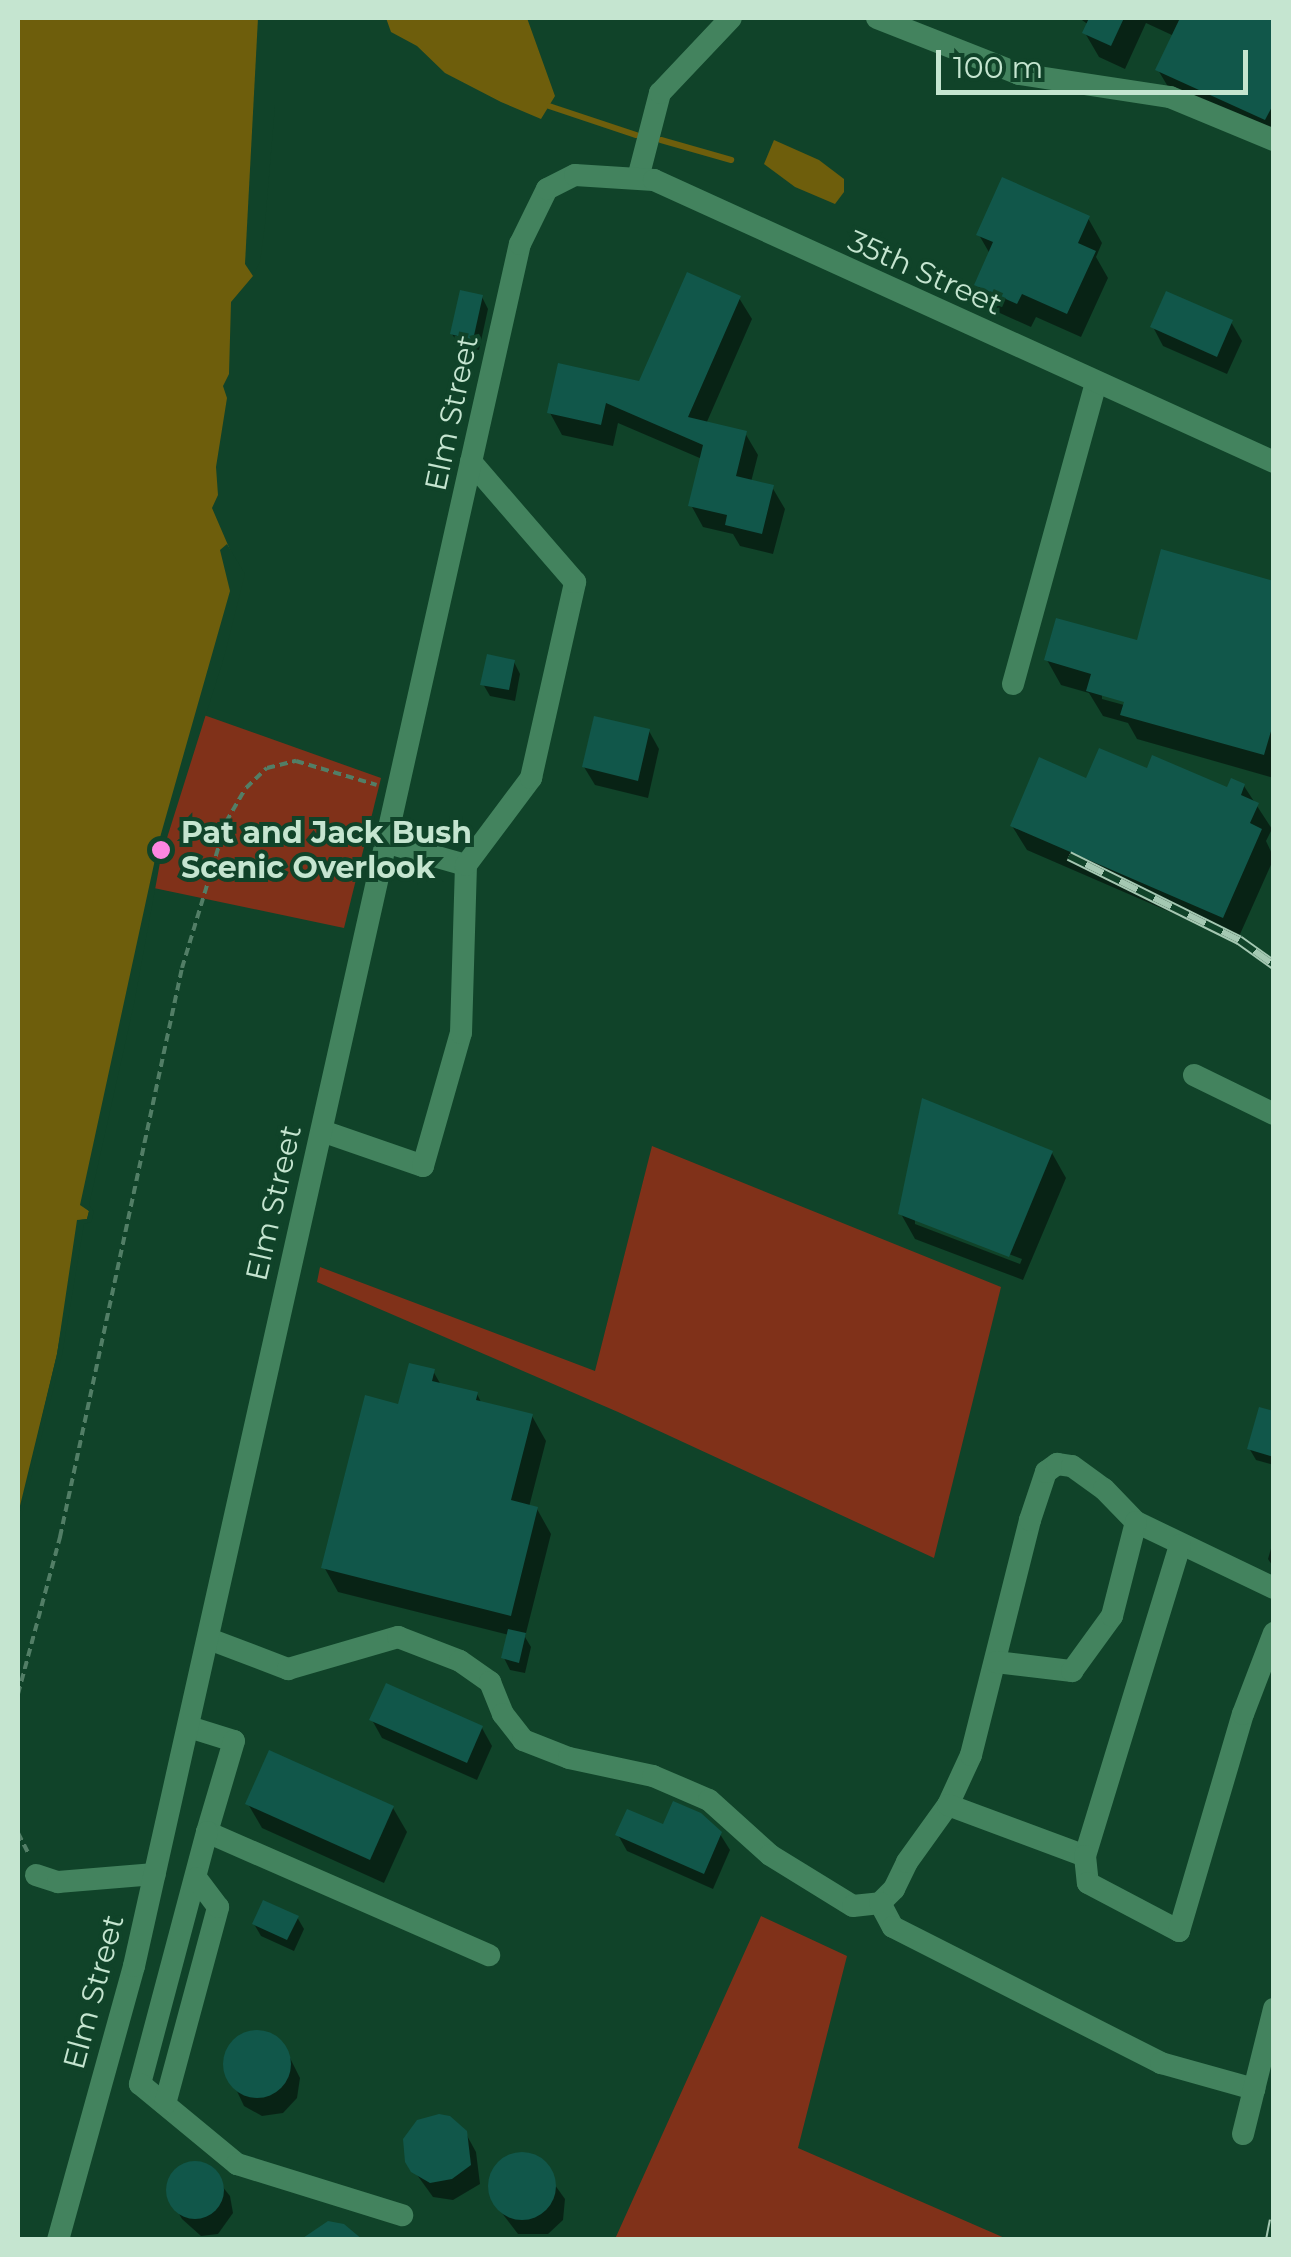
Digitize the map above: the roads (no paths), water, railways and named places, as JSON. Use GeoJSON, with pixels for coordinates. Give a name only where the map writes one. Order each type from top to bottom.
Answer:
{"type":"FeatureCollection","features":[{"type":"Feature","properties":{"kind":"street"},"geometry":{"type":"LineString","coordinates":[[638,178],[660,93],[731,18]]}},
{"type":"Feature","properties":{"kind":"street"},"geometry":{"type":"LineString","coordinates":[[878,18],[936,27],[1019,74],[1170,96],[1274,140]]}},
{"type":"Feature","properties":{"kind":"street","name":"35th Street"},"geometry":{"type":"LineString","coordinates":[[548,189],[575,174],[654,180],[1274,462]]}},
{"type":"Feature","properties":{"kind":"street","name":"Elm Street"},"geometry":{"type":"LineString","coordinates":[[59,2236],[155,1874],[520,244],[548,189]]}},
{"type":"Feature","properties":{"kind":"street"},"geometry":{"type":"LineString","coordinates":[[1013,684],[1096,382]]}},
{"type":"Feature","properties":{"kind":"street"},"geometry":{"type":"LineString","coordinates":[[322,1131],[423,1166],[460,1032],[466,865],[531,778],[575,582],[472,462]]}},
{"type":"Feature","properties":{"kind":"street"},"geometry":{"type":"LineString","coordinates":[[388,842],[466,865]]}},
{"type":"Feature","properties":{"kind":"street"},"geometry":{"type":"LineString","coordinates":[[1194,1075],[1274,1114]]}},
{"type":"Feature","properties":{"kind":"street"},"geometry":{"type":"LineString","coordinates":[[880,1904],[948,1805],[971,1755],[1030,1520],[1046,1472],[1057,1464],[1072,1466],[1104,1489],[1136,1522],[1274,1588]]}},
{"type":"Feature","properties":{"kind":"street"},"geometry":{"type":"LineString","coordinates":[[996,1662],[1072,1670],[1112,1616],[1136,1522]]}},
{"type":"Feature","properties":{"kind":"street"},"geometry":{"type":"LineString","coordinates":[[1180,1545],[1085,1856],[1088,1883],[1179,1931],[1243,1714],[1274,1633]]}},
{"type":"Feature","properties":{"kind":"street"},"geometry":{"type":"LineString","coordinates":[[209,1638],[288,1669],[398,1637],[460,1661],[490,1682],[503,1714],[524,1740],[569,1758],[653,1776],[709,1800],[770,1855],[836,1896],[853,1906],[880,1904]]}},
{"type":"Feature","properties":{"kind":"street"},"geometry":{"type":"LineString","coordinates":[[189,1727],[234,1742],[140,2084],[237,2164],[402,2215]]}},
{"type":"Feature","properties":{"kind":"street"},"geometry":{"type":"LineString","coordinates":[[948,1805],[1085,1856]]}},
{"type":"Feature","properties":{"kind":"street"},"geometry":{"type":"LineString","coordinates":[[207,1832],[489,1955]]}},
{"type":"Feature","properties":{"kind":"street"},"geometry":{"type":"LineString","coordinates":[[36,1875],[58,1882],[155,1874]]}},
{"type":"Feature","properties":{"kind":"street"},"geometry":{"type":"LineString","coordinates":[[880,1904],[893,1927],[1161,2063],[1254,2089]]}},
{"type":"Feature","properties":{"kind":"street"},"geometry":{"type":"LineString","coordinates":[[1243,2134],[1274,2009]]}},
{"type":"Feature","properties":{"kind":"waterway"},"geometry":{"type":"LineString","coordinates":[[549,106],[636,135]]}},
{"type":"Feature","properties":{"kind":"waterway"},"geometry":{"type":"LineString","coordinates":[[661,140],[731,160]]}},
{"type":"Feature","properties":{"kind":"railway"},"geometry":{"type":"LineString","coordinates":[[1069,856],[1239,940],[1274,965]]}},
{"type":"Feature","properties":{"kind":"railway"},"geometry":{"type":"LineString","coordinates":[[1270,2240],[1274,2220]]}},
{"type":"Feature","properties":{"kind":"place","name":"Pat and Jack Bush Scenic Overlook"},"geometry":{"type":"Point","coordinates":[161,850]}}]}
